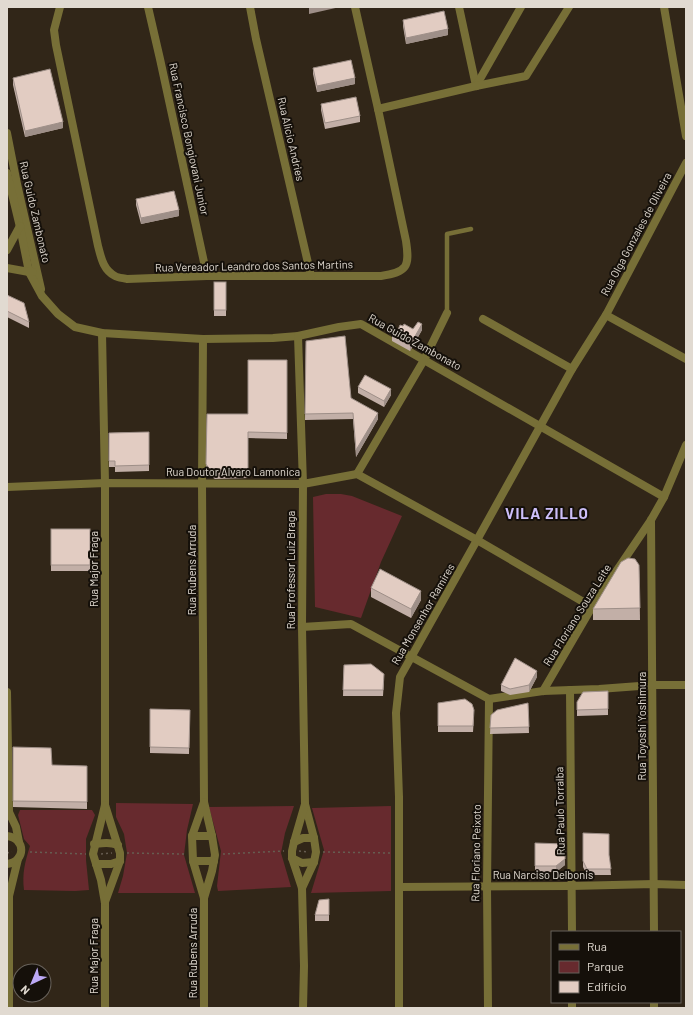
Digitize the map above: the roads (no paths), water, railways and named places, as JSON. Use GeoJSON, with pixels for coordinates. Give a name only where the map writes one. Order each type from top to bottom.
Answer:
{"type":"FeatureCollection","features":[{"type":"Feature","properties":{"kind":"street","name":"Rua Vereador Leandro dos Santos Martins"},"geometry":{"type":"LineString","coordinates":[[60,7],[54,30],[56,45],[98,246],[103,264],[108,271],[115,276],[128,278],[206,276],[381,276],[392,274],[401,270],[408,263],[406,241],[355,7]]}},
{"type":"Feature","properties":{"kind":"street","name":"Rua Francisco Bongiovani Junior"},"geometry":{"type":"LineString","coordinates":[[148,7],[206,276]]}},
{"type":"Feature","properties":{"kind":"street","name":"Rua Alicio Andries"},"geometry":{"type":"LineString","coordinates":[[250,7],[311,276]]}},
{"type":"Feature","properties":{"kind":"street"},"geometry":{"type":"LineString","coordinates":[[459,7],[476,86]]}},
{"type":"Feature","properties":{"kind":"street"},"geometry":{"type":"LineString","coordinates":[[476,86],[521,7]]}},
{"type":"Feature","properties":{"kind":"street"},"geometry":{"type":"LineString","coordinates":[[378,109],[526,76],[569,7]]}},
{"type":"Feature","properties":{"kind":"street"},"geometry":{"type":"LineString","coordinates":[[664,7],[686,136]]}},
{"type":"Feature","properties":{"kind":"street","name":"Rua Guido Zambonato"},"geometry":{"type":"LineString","coordinates":[[7,133],[20,227],[33,272],[42,296],[58,314],[75,327],[102,333],[203,339],[273,338],[298,336],[339,327],[362,324],[664,497]]}},
{"type":"Feature","properties":{"kind":"street","name":"Rua Olga Gonzales de Oliveira"},"geometry":{"type":"LineString","coordinates":[[606,315],[686,163]]}},
{"type":"Feature","properties":{"kind":"street","name":"Rua Guido Zambonato"},"geometry":{"type":"LineString","coordinates":[[7,173],[14,185],[26,219],[33,272]]}},
{"type":"Feature","properties":{"kind":"street"},"geometry":{"type":"LineString","coordinates":[[7,250],[26,219]]}},
{"type":"Feature","properties":{"kind":"street"},"geometry":{"type":"LineString","coordinates":[[7,268],[33,272]]}},
{"type":"Feature","properties":{"kind":"street"},"geometry":{"type":"LineString","coordinates":[[447,313],[424,360],[356,474],[477,540],[592,607]]}},
{"type":"Feature","properties":{"kind":"street"},"geometry":{"type":"LineString","coordinates":[[606,315],[686,359]]}},
{"type":"Feature","properties":{"kind":"street","name":"Rua Monsenhor Ramires"},"geometry":{"type":"LineString","coordinates":[[399,1008],[400,887],[396,713],[400,677],[572,369],[606,315]]}},
{"type":"Feature","properties":{"kind":"street"},"geometry":{"type":"LineString","coordinates":[[483,320],[572,369]]}},
{"type":"Feature","properties":{"kind":"street","name":"Rua Major Fraga"},"geometry":{"type":"LineString","coordinates":[[102,333],[105,483],[105,805],[92,854],[101,880],[105,903],[105,1008]]}},
{"type":"Feature","properties":{"kind":"street","name":"Rua Professor Luiz Braga"},"geometry":{"type":"LineString","coordinates":[[298,336],[303,484],[302,627],[305,804],[316,852],[314,862],[302,888]]}},
{"type":"Feature","properties":{"kind":"street","name":"Rua Rubens Arruda"},"geometry":{"type":"LineString","coordinates":[[203,339],[202,483],[204,802],[215,849],[214,861],[204,898],[204,1008]]}},
{"type":"Feature","properties":{"kind":"street","name":"Rua Floriano Souza Leite"},"geometry":{"type":"LineString","coordinates":[[543,691],[592,607],[651,520],[664,497],[686,445]]}},
{"type":"Feature","properties":{"kind":"street","name":"Rua Doutor Alvaro Lamonica"},"geometry":{"type":"LineString","coordinates":[[7,487],[105,483],[303,484],[356,474]]}},
{"type":"Feature","properties":{"kind":"street","name":"Rua Toyoshi Yoshimura"},"geometry":{"type":"LineString","coordinates":[[651,520],[654,931]]}},
{"type":"Feature","properties":{"kind":"street"},"geometry":{"type":"LineString","coordinates":[[302,627],[351,624],[489,699],[543,691],[653,685],[686,685]]}},
{"type":"Feature","properties":{"kind":"street","name":"Rua Paulo Torralba"},"geometry":{"type":"LineString","coordinates":[[570,690],[572,931]]}},
{"type":"Feature","properties":{"kind":"street"},"geometry":{"type":"LineString","coordinates":[[7,692],[8,814],[16,827],[22,850],[8,893],[9,1008]]}},
{"type":"Feature","properties":{"kind":"street","name":"Rua Floriano Peixoto"},"geometry":{"type":"LineString","coordinates":[[488,1008],[487,886],[489,699]]}},
{"type":"Feature","properties":{"kind":"street","name":"Rua Rubens Arruda"},"geometry":{"type":"LineString","coordinates":[[204,802],[192,836],[193,861],[204,898]]}},
{"type":"Feature","properties":{"kind":"street","name":"Rua Professor Luiz Braga"},"geometry":{"type":"LineString","coordinates":[[303,1008],[304,966],[302,888],[292,858],[292,851],[305,804]]}},
{"type":"Feature","properties":{"kind":"street","name":"Rua Major Fraga"},"geometry":{"type":"LineString","coordinates":[[105,805],[120,853],[120,861],[105,903]]}},
{"type":"Feature","properties":{"kind":"street"},"geometry":{"type":"LineString","coordinates":[[7,836],[15,838],[19,842]]}},
{"type":"Feature","properties":{"kind":"street"},"geometry":{"type":"LineString","coordinates":[[192,836],[212,836]]}},
{"type":"Feature","properties":{"kind":"street"},"geometry":{"type":"LineString","coordinates":[[294,842],[303,838],[314,838]]}},
{"type":"Feature","properties":{"kind":"street"},"geometry":{"type":"LineString","coordinates":[[94,844],[104,842],[118,845]]}},
{"type":"Feature","properties":{"kind":"street"},"geometry":{"type":"LineString","coordinates":[[292,858],[302,863],[314,862]]}},
{"type":"Feature","properties":{"kind":"street"},"geometry":{"type":"LineString","coordinates":[[7,864],[15,862],[18,859]]}},
{"type":"Feature","properties":{"kind":"street"},"geometry":{"type":"LineString","coordinates":[[96,864],[111,864],[120,861]]}},
{"type":"Feature","properties":{"kind":"street"},"geometry":{"type":"LineString","coordinates":[[193,861],[214,861]]}},
{"type":"Feature","properties":{"kind":"street","name":"Rua Narciso Delbonis"},"geometry":{"type":"LineString","coordinates":[[400,887],[654,884],[686,885]]}},
{"type":"Feature","properties":{"kind":"lane"},"geometry":{"type":"LineString","coordinates":[[447,313],[447,234],[471,229]]}},
{"type":"Feature","properties":{"kind":"district","name":"VILA ZILLO"},"geometry":{"type":"Point","coordinates":[547,514]}}]}
